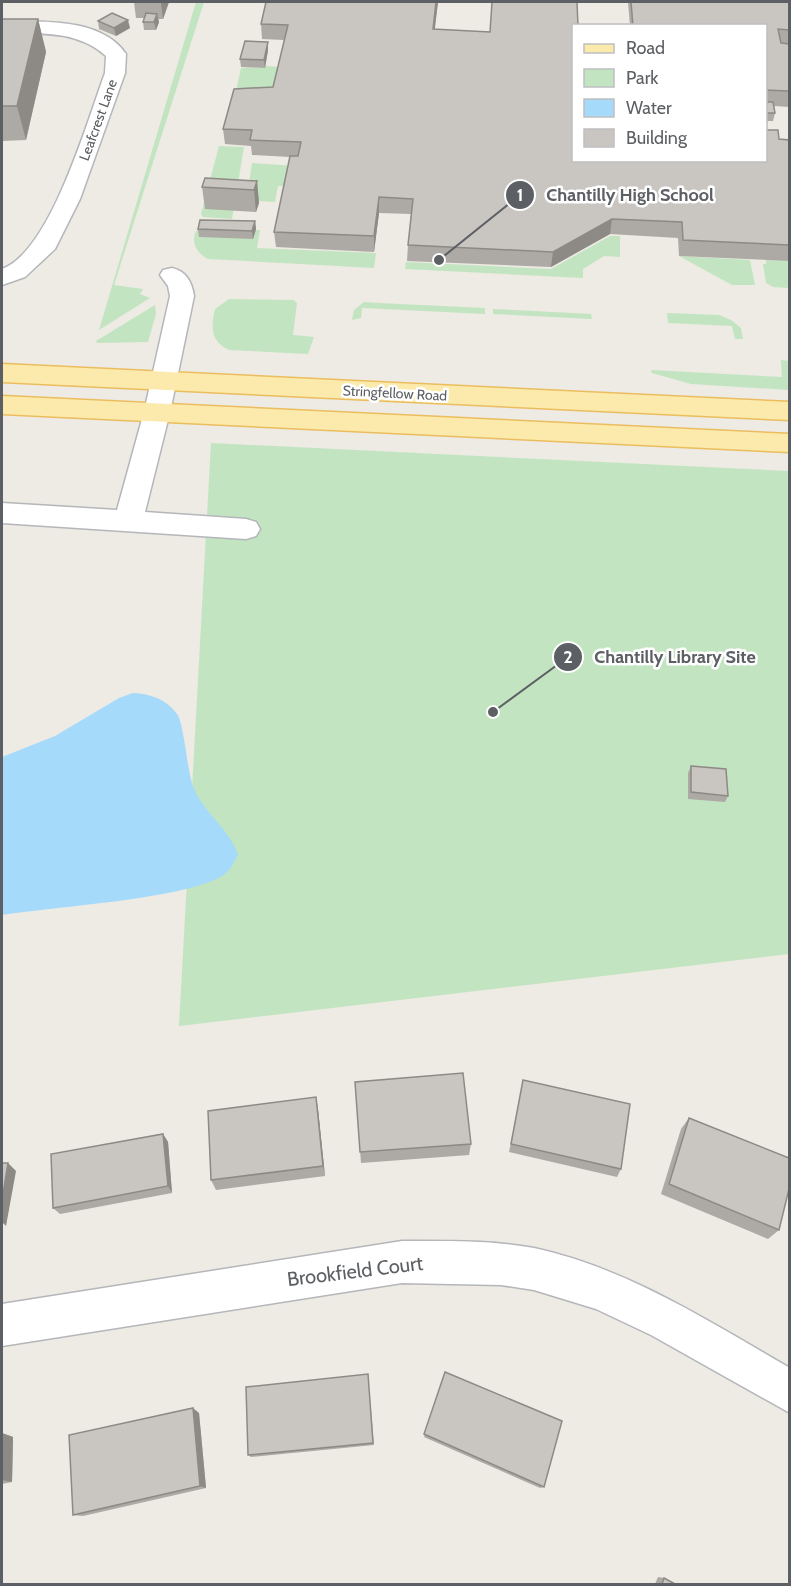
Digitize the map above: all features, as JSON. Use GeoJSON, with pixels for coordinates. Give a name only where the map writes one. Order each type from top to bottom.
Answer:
{"type":"FeatureCollection","features":[{"type":"Feature","properties":{"kind":"main road","name":"Stringfellow Road"},"geometry":{"type":"LineString","coordinates":[[2,373],[789,411]]}},
{"type":"Feature","properties":{"kind":"main road","name":"Stringfellow Road"},"geometry":{"type":"LineString","coordinates":[[2,405],[789,443]]}},
{"type":"Feature","properties":{"kind":"street","name":"Leafcrest Lane"},"geometry":{"type":"LineString","coordinates":[[2,27],[58,29],[86,34],[107,44],[116,54],[115,73],[69,199],[43,249],[16,272],[2,277]]}},
{"type":"Feature","properties":{"kind":"street"},"geometry":{"type":"LineString","coordinates":[[129,519],[157,412],[182,296],[180,285],[172,276]]}},
{"type":"Feature","properties":{"kind":"street"},"geometry":{"type":"LineString","coordinates":[[2,513],[129,519],[246,529]]}},
{"type":"Feature","properties":{"kind":"street","name":"Brookfield Court"},"geometry":{"type":"LineString","coordinates":[[2,1325],[402,1262],[468,1260],[535,1270],[602,1290],[644,1309],[789,1392]]}},
{"type":"Feature","properties":{"kind":"green space"},"geometry":{"type":"Polygon","coordinates":[[[196,2],[204,2],[114,285],[143,289],[140,294],[150,298],[99,330],[196,2]]]}},
{"type":"Feature","properties":{"kind":"green space"},"geometry":{"type":"Polygon","coordinates":[[[265,66],[281,67],[275,98],[236,91],[241,68],[264,68],[265,66]]]}},
{"type":"Feature","properties":{"kind":"green space"},"geometry":{"type":"Polygon","coordinates":[[[219,146],[244,147],[232,219],[203,217],[201,214],[219,146]]]}},
{"type":"Feature","properties":{"kind":"green space"},"geometry":{"type":"Polygon","coordinates":[[[252,163],[299,166],[286,186],[278,186],[275,202],[240,200],[249,184],[252,163]]]}},
{"type":"Feature","properties":{"kind":"green space"},"geometry":{"type":"Polygon","coordinates":[[[202,224],[199,233],[260,230],[257,248],[376,253],[374,268],[208,259],[199,252],[194,243],[195,234],[202,224]]]}},
{"type":"Feature","properties":{"kind":"green space"},"geometry":{"type":"Polygon","coordinates":[[[610,236],[620,236],[620,257],[604,256],[583,269],[583,278],[405,269],[406,262],[551,269],[610,236]]]}},
{"type":"Feature","properties":{"kind":"green space"},"geometry":{"type":"Polygon","coordinates":[[[679,256],[750,260],[755,285],[732,285],[679,256]]]}},
{"type":"Feature","properties":{"kind":"green space"},"geometry":{"type":"Polygon","coordinates":[[[766,260],[789,261],[789,288],[773,287],[766,283],[763,264],[766,264],[766,260]]]}},
{"type":"Feature","properties":{"kind":"green space"},"geometry":{"type":"Polygon","coordinates":[[[229,299],[294,300],[297,303],[293,335],[314,337],[308,354],[229,350],[223,346],[215,338],[213,322],[215,309],[229,299]]]}},
{"type":"Feature","properties":{"kind":"green space"},"geometry":{"type":"Polygon","coordinates":[[[364,302],[485,308],[485,314],[362,308],[361,318],[352,320],[354,310],[364,302]]]}},
{"type":"Feature","properties":{"kind":"green space"},"geometry":{"type":"Polygon","coordinates":[[[155,305],[156,314],[148,342],[97,343],[96,341],[155,305]]]}},
{"type":"Feature","properties":{"kind":"green space"},"geometry":{"type":"Polygon","coordinates":[[[493,309],[591,314],[592,319],[493,314],[493,309]]]}},
{"type":"Feature","properties":{"kind":"green space"},"geometry":{"type":"Polygon","coordinates":[[[667,313],[719,315],[731,320],[741,328],[743,339],[735,339],[732,326],[668,323],[667,313]]]}},
{"type":"Feature","properties":{"kind":"green space"},"geometry":{"type":"Polygon","coordinates":[[[781,360],[789,361],[789,390],[691,384],[652,373],[651,370],[782,377],[781,360]]]}},
{"type":"Feature","properties":{"kind":"green space"},"geometry":{"type":"Polygon","coordinates":[[[211,443],[789,471],[789,954],[179,1026],[211,443]]]}},
{"type":"Feature","properties":{"kind":"water"},"geometry":{"type":"Polygon","coordinates":[[[133,693],[158,698],[177,714],[197,796],[229,837],[238,855],[225,874],[208,883],[183,890],[119,901],[2,915],[2,757],[55,736],[119,698],[133,693]]]}},
{"type":"Feature","properties":{"kind":"building"},"geometry":{"type":"Polygon","coordinates":[[[266,2],[436,2],[433,29],[490,32],[492,2],[577,2],[578,24],[572,24],[572,162],[767,162],[767,130],[778,130],[779,139],[789,140],[789,245],[683,240],[682,222],[612,219],[553,252],[408,245],[413,199],[379,197],[374,236],[274,232],[290,156],[298,156],[301,142],[250,140],[252,130],[223,129],[234,89],[273,87],[288,25],[261,24],[266,2]]]}},
{"type":"Feature","properties":{"kind":"building"},"geometry":{"type":"Polygon","coordinates":[[[631,2],[789,2],[789,30],[778,29],[781,43],[789,44],[789,91],[767,90],[767,24],[633,24],[631,2]]]}},
{"type":"Feature","properties":{"kind":"building"},"geometry":{"type":"Polygon","coordinates":[[[112,13],[128,20],[114,28],[98,21],[112,13]]]}},
{"type":"Feature","properties":{"kind":"building"},"geometry":{"type":"Polygon","coordinates":[[[146,13],[157,14],[154,22],[143,22],[146,13]]]}},
{"type":"Feature","properties":{"kind":"building"},"geometry":{"type":"Polygon","coordinates":[[[2,19],[38,19],[17,106],[2,106],[2,19]]]}},
{"type":"Feature","properties":{"kind":"building"},"geometry":{"type":"Polygon","coordinates":[[[245,41],[268,42],[264,60],[240,59],[245,41]]]}},
{"type":"Feature","properties":{"kind":"building"},"geometry":{"type":"Polygon","coordinates":[[[767,102],[773,102],[775,113],[767,113],[767,102]]]}},
{"type":"Feature","properties":{"kind":"building"},"geometry":{"type":"Polygon","coordinates":[[[205,178],[257,181],[254,190],[202,187],[205,178]]]}},
{"type":"Feature","properties":{"kind":"building"},"geometry":{"type":"Polygon","coordinates":[[[200,220],[255,221],[252,231],[198,229],[200,220]]]}},
{"type":"Feature","properties":{"kind":"building"},"geometry":{"type":"Polygon","coordinates":[[[691,766],[726,769],[728,796],[691,792],[691,766]]]}},
{"type":"Feature","properties":{"kind":"building"},"geometry":{"type":"Polygon","coordinates":[[[463,1073],[471,1144],[360,1152],[355,1082],[463,1073]]]}},
{"type":"Feature","properties":{"kind":"building"},"geometry":{"type":"Polygon","coordinates":[[[523,1080],[630,1104],[621,1169],[511,1144],[523,1080]]]}},
{"type":"Feature","properties":{"kind":"building"},"geometry":{"type":"Polygon","coordinates":[[[316,1097],[323,1166],[211,1180],[208,1111],[316,1097]]]}},
{"type":"Feature","properties":{"kind":"building"},"geometry":{"type":"Polygon","coordinates":[[[689,1118],[789,1158],[789,1189],[779,1230],[669,1184],[689,1118]]]}},
{"type":"Feature","properties":{"kind":"building"},"geometry":{"type":"Polygon","coordinates":[[[163,1134],[168,1186],[53,1208],[51,1154],[163,1134]]]}},
{"type":"Feature","properties":{"kind":"building"},"geometry":{"type":"Polygon","coordinates":[[[2,1163],[8,1163],[2,1200],[2,1163]]]}},
{"type":"Feature","properties":{"kind":"building"},"geometry":{"type":"Polygon","coordinates":[[[445,1372],[562,1421],[544,1487],[424,1434],[445,1372]]]}},
{"type":"Feature","properties":{"kind":"building"},"geometry":{"type":"Polygon","coordinates":[[[368,1374],[373,1443],[248,1455],[246,1387],[368,1374]]]}},
{"type":"Feature","properties":{"kind":"building"},"geometry":{"type":"Polygon","coordinates":[[[193,1408],[200,1486],[73,1515],[69,1435],[193,1408]]]}},
{"type":"Feature","properties":{"kind":"building"},"geometry":{"type":"Polygon","coordinates":[[[664,1578],[675,1584],[662,1584],[664,1578]]]}},
{"type":"Feature","properties":{"kind":"place","name":"Chantilly High School"},"geometry":{"type":"Point","coordinates":[439,260]}},
{"type":"Feature","properties":{"kind":"place","name":"Chantilly Library Site"},"geometry":{"type":"Point","coordinates":[493,712]}}]}
